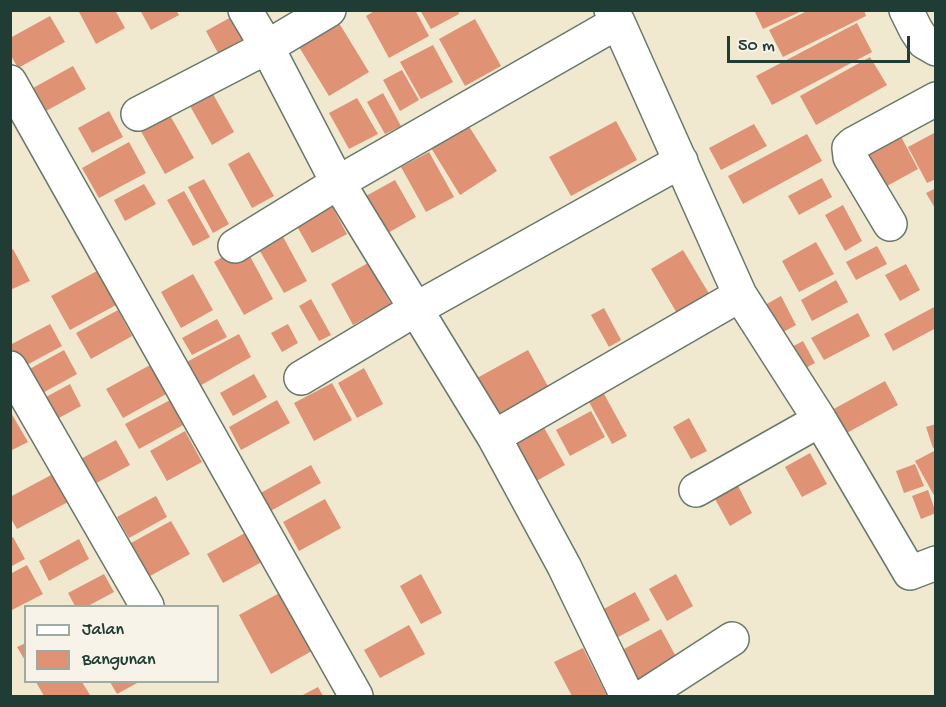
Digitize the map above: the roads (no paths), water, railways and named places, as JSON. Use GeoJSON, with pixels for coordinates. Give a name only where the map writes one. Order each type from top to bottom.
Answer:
{"type":"FeatureCollection","features":[{"type":"Feature","properties":{"kind":"street"},"geometry":{"type":"LineString","coordinates":[[245,10],[339,182],[494,437],[564,566],[627,696]]}},
{"type":"Feature","properties":{"kind":"street"},"geometry":{"type":"LineString","coordinates":[[138,114],[267,47],[329,10]]}},
{"type":"Feature","properties":{"kind":"street"},"geometry":{"type":"LineString","coordinates":[[906,10],[924,42],[936,49]]}},
{"type":"Feature","properties":{"kind":"street"},"geometry":{"type":"LineString","coordinates":[[235,246],[615,16],[740,295],[820,420],[910,573],[936,563]]}},
{"type":"Feature","properties":{"kind":"street"},"geometry":{"type":"LineString","coordinates":[[10,82],[356,696]]}},
{"type":"Feature","properties":{"kind":"street"},"geometry":{"type":"LineString","coordinates":[[890,224],[850,157],[849,148],[936,99]]}},
{"type":"Feature","properties":{"kind":"street"},"geometry":{"type":"LineString","coordinates":[[301,378],[416,309],[681,161]]}},
{"type":"Feature","properties":{"kind":"street"},"geometry":{"type":"LineString","coordinates":[[494,437],[740,295]]}},
{"type":"Feature","properties":{"kind":"street"},"geometry":{"type":"LineString","coordinates":[[10,368],[146,605]]}},
{"type":"Feature","properties":{"kind":"street"},"geometry":{"type":"LineString","coordinates":[[696,490],[820,420]]}},
{"type":"Feature","properties":{"kind":"street"},"geometry":{"type":"LineString","coordinates":[[644,696],[732,639]]}}]}
